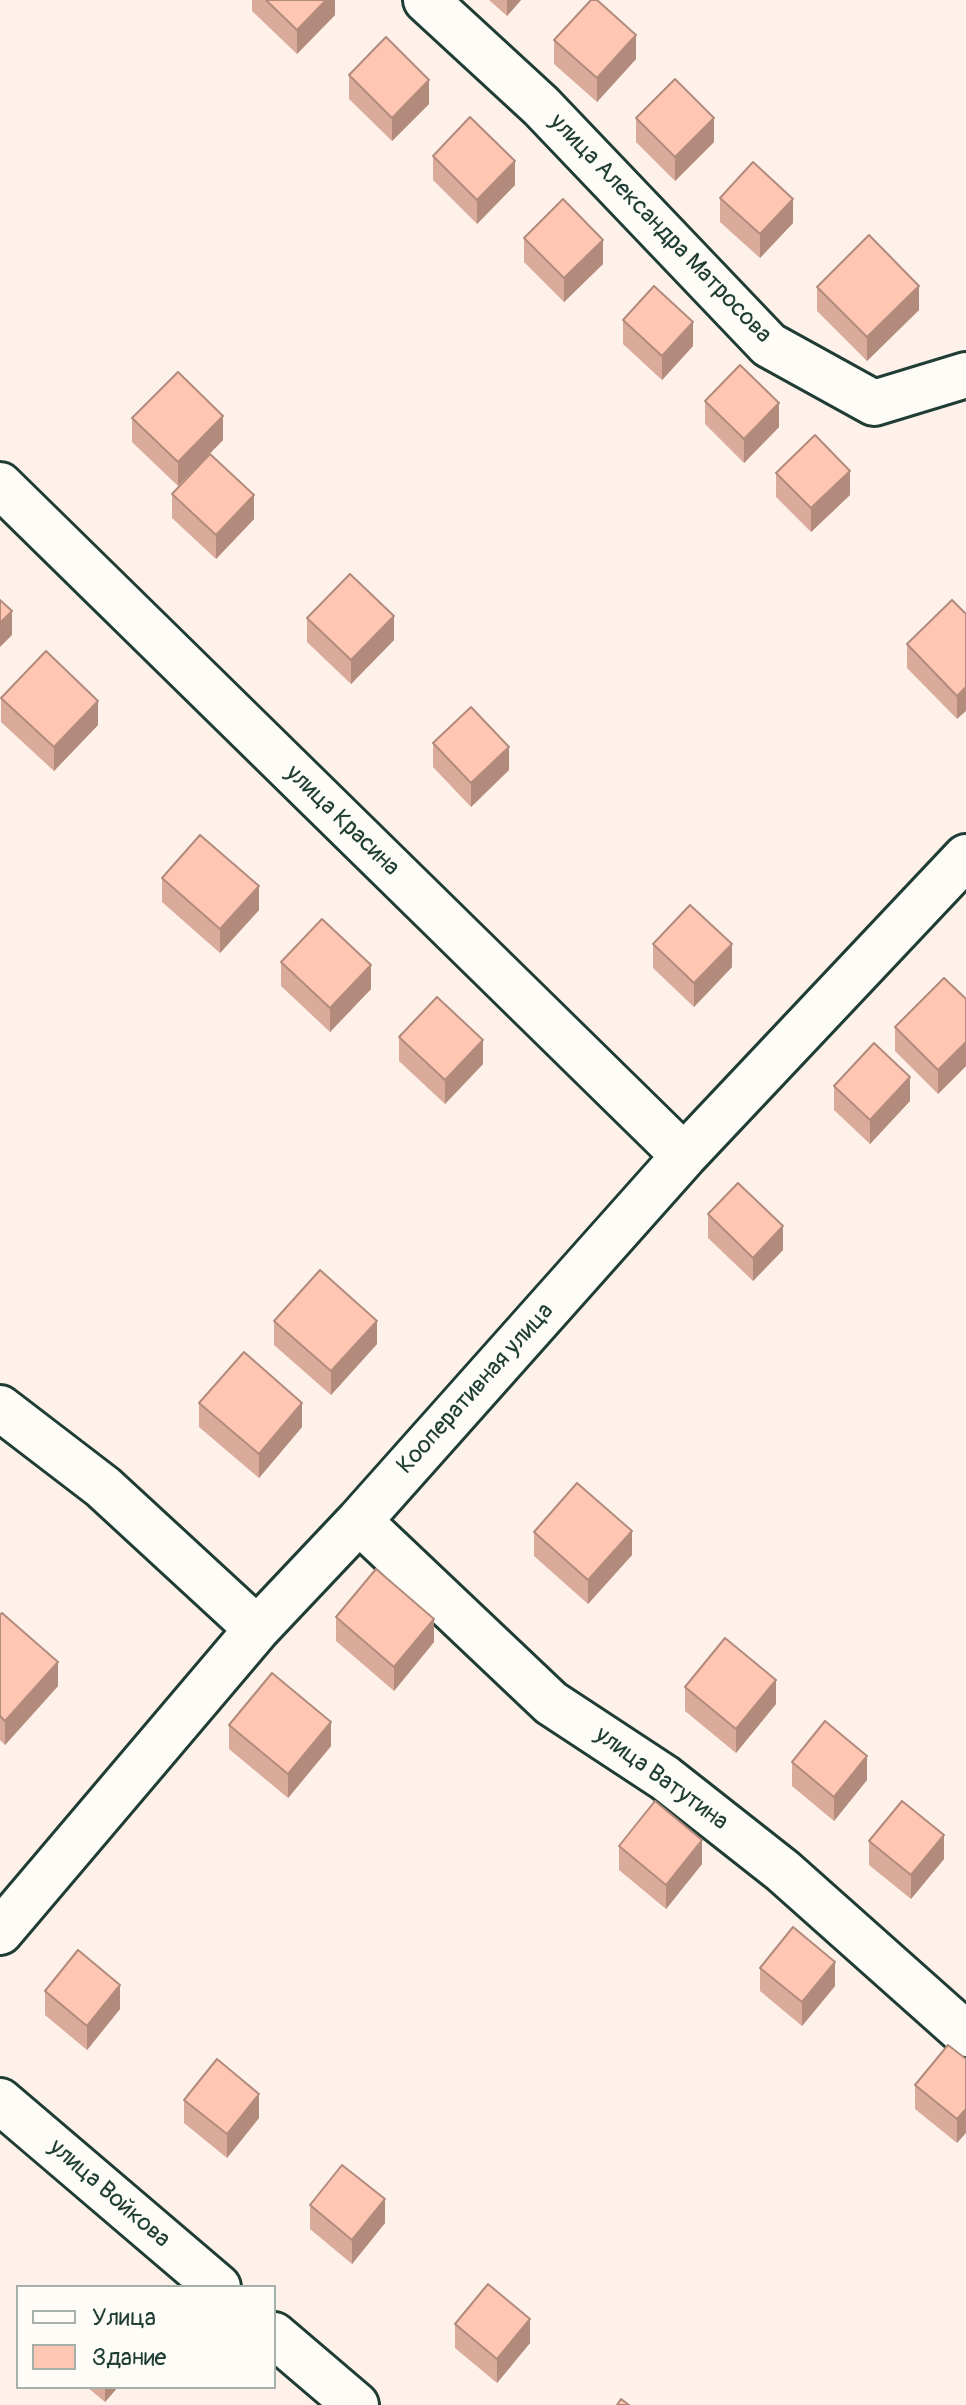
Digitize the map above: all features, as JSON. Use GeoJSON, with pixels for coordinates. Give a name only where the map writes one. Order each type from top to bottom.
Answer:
{"type":"FeatureCollection","features":[{"type":"Feature","properties":{"kind":"street","name":"улица Александра Матросова"},"geometry":{"type":"LineString","coordinates":[[426,0],[541,106],[769,345],[874,403],[966,375]]}},
{"type":"Feature","properties":{"kind":"street","name":"улица Красина"},"geometry":{"type":"LineString","coordinates":[[0,485],[684,1156]]}},
{"type":"Feature","properties":{"kind":"street","name":"Кооперативная улица"},"geometry":{"type":"LineString","coordinates":[[0,1932],[257,1629],[359,1521],[684,1156],[966,857]]}},
{"type":"Feature","properties":{"kind":"street"},"geometry":{"type":"LineString","coordinates":[[0,1408],[103,1487],[257,1629]]}},
{"type":"Feature","properties":{"kind":"street","name":"улица Ватутина"},"geometry":{"type":"LineString","coordinates":[[359,1521],[551,1703],[665,1778],[783,1871],[966,2034]]}},
{"type":"Feature","properties":{"kind":"street","name":"улица Войкова"},"geometry":{"type":"LineString","coordinates":[[0,2101],[216,2285]]}},
{"type":"Feature","properties":{"kind":"street"},"geometry":{"type":"LineString","coordinates":[[276,2337],[356,2405]]}},
{"type":"Feature","properties":{"kind":"building"},"geometry":{"type":"Polygon","coordinates":[[[266,0],[326,0],[297,30],[266,0]]]}},
{"type":"Feature","properties":{"kind":"building"},"geometry":{"type":"Polygon","coordinates":[[[591,0],[597,0],[636,35],[597,78],[554,40],[591,0]]]}},
{"type":"Feature","properties":{"kind":"building"},"geometry":{"type":"Polygon","coordinates":[[[386,37],[429,80],[392,118],[349,75],[386,37]]]}},
{"type":"Feature","properties":{"kind":"building"},"geometry":{"type":"Polygon","coordinates":[[[675,79],[714,118],[675,157],[636,118],[675,79]]]}},
{"type":"Feature","properties":{"kind":"building"},"geometry":{"type":"Polygon","coordinates":[[[470,117],[515,161],[477,200],[433,156],[470,117]]]}},
{"type":"Feature","properties":{"kind":"building"},"geometry":{"type":"Polygon","coordinates":[[[753,162],[793,199],[760,234],[720,198],[753,162]]]}},
{"type":"Feature","properties":{"kind":"building"},"geometry":{"type":"Polygon","coordinates":[[[563,199],[603,240],[564,278],[524,238],[563,199]]]}},
{"type":"Feature","properties":{"kind":"building"},"geometry":{"type":"Polygon","coordinates":[[[869,235],[919,286],[867,337],[817,287],[869,235]]]}},
{"type":"Feature","properties":{"kind":"building"},"geometry":{"type":"Polygon","coordinates":[[[654,286],[693,322],[662,356],[623,320],[654,286]]]}},
{"type":"Feature","properties":{"kind":"building"},"geometry":{"type":"Polygon","coordinates":[[[740,365],[779,403],[744,439],[705,401],[740,365]]]}},
{"type":"Feature","properties":{"kind":"building"},"geometry":{"type":"Polygon","coordinates":[[[178,372],[223,416],[178,462],[132,418],[178,372]]]}},
{"type":"Feature","properties":{"kind":"building"},"geometry":{"type":"Polygon","coordinates":[[[815,435],[850,471],[811,508],[776,473],[815,435]]]}},
{"type":"Feature","properties":{"kind":"building"},"geometry":{"type":"Polygon","coordinates":[[[210,454],[254,495],[216,535],[172,494],[210,454]]]}},
{"type":"Feature","properties":{"kind":"building"},"geometry":{"type":"Polygon","coordinates":[[[350,574],[394,616],[351,660],[307,618],[350,574]]]}},
{"type":"Feature","properties":{"kind":"building"},"geometry":{"type":"Polygon","coordinates":[[[0,600],[12,611],[0,623],[0,600]]]}},
{"type":"Feature","properties":{"kind":"building"},"geometry":{"type":"Polygon","coordinates":[[[952,600],[966,614],[966,687],[957,696],[907,644],[952,600]]]}},
{"type":"Feature","properties":{"kind":"building"},"geometry":{"type":"Polygon","coordinates":[[[46,651],[98,701],[54,747],[1,698],[46,651]]]}},
{"type":"Feature","properties":{"kind":"building"},"geometry":{"type":"Polygon","coordinates":[[[471,707],[509,747],[471,783],[433,743],[471,707]]]}},
{"type":"Feature","properties":{"kind":"building"},"geometry":{"type":"Polygon","coordinates":[[[200,835],[259,886],[220,929],[162,878],[200,835]]]}},
{"type":"Feature","properties":{"kind":"building"},"geometry":{"type":"Polygon","coordinates":[[[690,905],[732,944],[694,983],[653,944],[690,905]]]}},
{"type":"Feature","properties":{"kind":"building"},"geometry":{"type":"Polygon","coordinates":[[[322,919],[371,965],[330,1008],[281,962],[322,919]]]}},
{"type":"Feature","properties":{"kind":"building"},"geometry":{"type":"Polygon","coordinates":[[[944,978],[966,999],[966,1042],[938,1070],[895,1027],[944,978]]]}},
{"type":"Feature","properties":{"kind":"building"},"geometry":{"type":"Polygon","coordinates":[[[437,997],[483,1040],[445,1080],[399,1037],[437,997]]]}},
{"type":"Feature","properties":{"kind":"building"},"geometry":{"type":"Polygon","coordinates":[[[874,1043],[910,1077],[870,1120],[834,1086],[874,1043]]]}},
{"type":"Feature","properties":{"kind":"building"},"geometry":{"type":"Polygon","coordinates":[[[738,1183],[783,1226],[753,1258],[708,1214],[738,1183]]]}},
{"type":"Feature","properties":{"kind":"building"},"geometry":{"type":"Polygon","coordinates":[[[320,1270],[377,1321],[331,1371],[274,1321],[320,1270]]]}},
{"type":"Feature","properties":{"kind":"building"},"geometry":{"type":"Polygon","coordinates":[[[244,1352],[302,1403],[259,1454],[199,1403],[244,1352]]]}},
{"type":"Feature","properties":{"kind":"building"},"geometry":{"type":"Polygon","coordinates":[[[577,1483],[632,1531],[588,1580],[534,1532],[577,1483]]]}},
{"type":"Feature","properties":{"kind":"building"},"geometry":{"type":"Polygon","coordinates":[[[376,1569],[434,1619],[394,1667],[336,1617],[376,1569]]]}},
{"type":"Feature","properties":{"kind":"building"},"geometry":{"type":"Polygon","coordinates":[[[2,1613],[58,1662],[5,1721],[0,1716],[2,1613]]]}},
{"type":"Feature","properties":{"kind":"building"},"geometry":{"type":"Polygon","coordinates":[[[725,1638],[776,1680],[736,1729],[685,1687],[725,1638]]]}},
{"type":"Feature","properties":{"kind":"building"},"geometry":{"type":"Polygon","coordinates":[[[272,1673],[331,1722],[288,1774],[229,1725],[272,1673]]]}},
{"type":"Feature","properties":{"kind":"building"},"geometry":{"type":"Polygon","coordinates":[[[825,1721],[867,1756],[834,1797],[792,1762],[825,1721]]]}},
{"type":"Feature","properties":{"kind":"building"},"geometry":{"type":"Polygon","coordinates":[[[655,1801],[702,1840],[666,1885],[619,1846],[655,1801]]]}},
{"type":"Feature","properties":{"kind":"building"},"geometry":{"type":"Polygon","coordinates":[[[902,1801],[944,1835],[911,1875],[869,1841],[902,1801]]]}},
{"type":"Feature","properties":{"kind":"building"},"geometry":{"type":"Polygon","coordinates":[[[793,1927],[835,1962],[802,2002],[760,1968],[793,1927]]]}},
{"type":"Feature","properties":{"kind":"building"},"geometry":{"type":"Polygon","coordinates":[[[78,1950],[120,1985],[87,2026],[45,1991],[78,1950]]]}},
{"type":"Feature","properties":{"kind":"building"},"geometry":{"type":"Polygon","coordinates":[[[948,2045],[966,2059],[966,2109],[957,2119],[915,2085],[948,2045]]]}},
{"type":"Feature","properties":{"kind":"building"},"geometry":{"type":"Polygon","coordinates":[[[217,2059],[259,2094],[227,2134],[184,2100],[217,2059]]]}},
{"type":"Feature","properties":{"kind":"building"},"geometry":{"type":"Polygon","coordinates":[[[342,2165],[385,2199],[352,2240],[310,2205],[342,2165]]]}},
{"type":"Feature","properties":{"kind":"building"},"geometry":{"type":"Polygon","coordinates":[[[488,2284],[530,2319],[497,2359],[455,2324],[488,2284]]]}}]}
